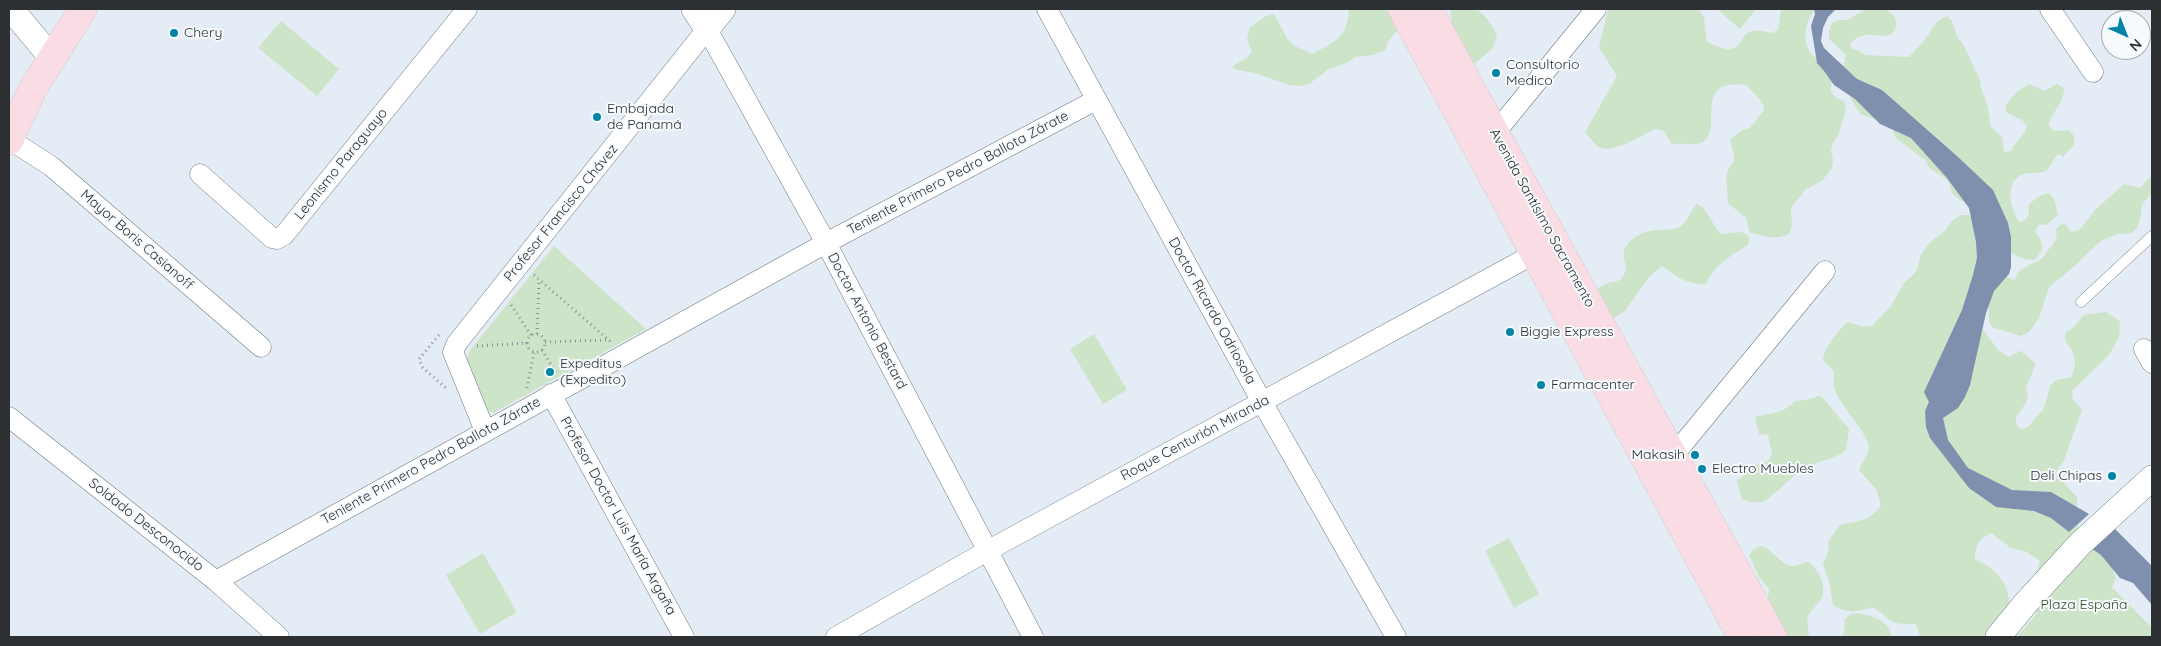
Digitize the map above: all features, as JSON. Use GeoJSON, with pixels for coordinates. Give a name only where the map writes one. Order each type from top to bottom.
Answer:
{"type":"FeatureCollection","features":[{"type":"Feature","properties":{"kind":"main road"},"geometry":{"type":"LineString","coordinates":[[9,140],[32,90],[83,9]]}},
{"type":"Feature","properties":{"kind":"main road","name":"Avenida Santísimo Sacramento"},"geometry":{"type":"LineString","coordinates":[[1402,9],[1545,248],[1673,456],[1773,637]]}},
{"type":"Feature","properties":{"kind":"main road","name":"Avenida Santísimo Sacramento"},"geometry":{"type":"LineString","coordinates":[[1428,9],[1495,133],[1545,248],[1742,637]]}},
{"type":"Feature","properties":{"kind":"street"},"geometry":{"type":"LineString","coordinates":[[11,9],[52,57]]}},
{"type":"Feature","properties":{"kind":"street","name":"Leonismo Paraguayo"},"geometry":{"type":"LineString","coordinates":[[200,174],[272,238],[277,239],[284,235],[467,9]]}},
{"type":"Feature","properties":{"kind":"street","name":"Profesor Francisco Chávez"},"geometry":{"type":"LineString","coordinates":[[485,431],[453,352],[457,343],[700,19],[724,9]]}},
{"type":"Feature","properties":{"kind":"street","name":"Doctor Ricardo Odriosola"},"geometry":{"type":"LineString","coordinates":[[1047,9],[1262,402],[1396,637]]}},
{"type":"Feature","properties":{"kind":"street"},"geometry":{"type":"LineString","coordinates":[[1495,133],[1596,9]]}},
{"type":"Feature","properties":{"kind":"street"},"geometry":{"type":"LineString","coordinates":[[2050,9],[2093,72]]}},
{"type":"Feature","properties":{"kind":"street","name":"Doctor Antonio Bestard"},"geometry":{"type":"LineString","coordinates":[[700,19],[826,243],[1033,637]]}},
{"type":"Feature","properties":{"kind":"street","name":"Teniente Primero Pedro Ballota Zárate"},"geometry":{"type":"LineString","coordinates":[[216,581],[826,243],[1096,100]]}},
{"type":"Feature","properties":{"kind":"street","name":"Mayor Boris Casianoff"},"geometry":{"type":"LineString","coordinates":[[9,140],[51,166],[261,347]]}},
{"type":"Feature","properties":{"kind":"street","name":"Roque Centurión Miranda"},"geometry":{"type":"LineString","coordinates":[[836,637],[987,551],[1545,248]]}},
{"type":"Feature","properties":{"kind":"street"},"geometry":{"type":"LineString","coordinates":[[1673,456],[1825,271]]}},
{"type":"Feature","properties":{"kind":"street","name":"Profesor Doctor Luis María Argaña"},"geometry":{"type":"LineString","coordinates":[[551,394],[684,637]]}},
{"type":"Feature","properties":{"kind":"street","name":"Soldado Desconocido"},"geometry":{"type":"LineString","coordinates":[[9,417],[216,581],[280,637]]}},
{"type":"Feature","properties":{"kind":"street"},"geometry":{"type":"LineString","coordinates":[[1998,637],[2024,604],[2080,544],[2152,478]]}},
{"type":"Feature","properties":{"kind":"lane"},"geometry":{"type":"LineString","coordinates":[[2081,302],[2152,236]]}},
{"type":"Feature","properties":{"kind":"path","name":"Profesor Francisco Chávez"},"geometry":{"type":"LineString","coordinates":[[528,283],[540,268]]}},
{"type":"Feature","properties":{"kind":"path"},"geometry":{"type":"LineString","coordinates":[[534,276],[612,343]]}},
{"type":"Feature","properties":{"kind":"path"},"geometry":{"type":"LineString","coordinates":[[537,334],[539,280]]}},
{"type":"Feature","properties":{"kind":"path","name":"Profesor Francisco Chávez"},"geometry":{"type":"LineString","coordinates":[[505,312],[517,297]]}},
{"type":"Feature","properties":{"kind":"path"},"geometry":{"type":"LineString","coordinates":[[511,305],[531,335]]}},
{"type":"Feature","properties":{"kind":"path"},"geometry":{"type":"LineString","coordinates":[[444,328],[419,359],[422,367],[452,393]]}},
{"type":"Feature","properties":{"kind":"path"},"geometry":{"type":"LineString","coordinates":[[526,343],[531,335],[537,334],[542,336],[545,342],[542,350]]}},
{"type":"Feature","properties":{"kind":"path"},"geometry":{"type":"LineString","coordinates":[[474,350],[483,339]]}},
{"type":"Feature","properties":{"kind":"path"},"geometry":{"type":"LineString","coordinates":[[545,342],[608,340]]}},
{"type":"Feature","properties":{"kind":"path"},"geometry":{"type":"LineString","coordinates":[[477,346],[526,343]]}},
{"type":"Feature","properties":{"kind":"path"},"geometry":{"type":"LineString","coordinates":[[526,343],[529,349],[534,352],[542,350]]}},
{"type":"Feature","properties":{"kind":"path"},"geometry":{"type":"LineString","coordinates":[[542,350],[556,374]]}},
{"type":"Feature","properties":{"kind":"path"},"geometry":{"type":"LineString","coordinates":[[527,389],[534,352]]}},
{"type":"Feature","properties":{"kind":"green space"},"geometry":{"type":"Polygon","coordinates":[[[1349,9],[1393,9],[1400,27],[1388,42],[1385,50],[1373,55],[1355,57],[1349,62],[1329,69],[1309,84],[1301,86],[1289,85],[1258,74],[1234,69],[1233,66],[1248,57],[1252,51],[1247,40],[1250,27],[1266,16],[1274,14],[1288,40],[1295,46],[1312,54],[1339,38],[1346,26],[1349,9]]]}},
{"type":"Feature","properties":{"kind":"green space"},"geometry":{"type":"Polygon","coordinates":[[[1451,9],[1476,9],[1489,21],[1495,32],[1497,38],[1492,49],[1473,65],[1453,39],[1451,9]]]}},
{"type":"Feature","properties":{"kind":"green space"},"geometry":{"type":"Polygon","coordinates":[[[1608,9],[1698,9],[1704,17],[1707,42],[1731,49],[1736,47],[1748,33],[1761,31],[1772,33],[1778,29],[1782,9],[1815,9],[1806,27],[1805,34],[1808,47],[1811,53],[1829,71],[1831,92],[1836,98],[1844,101],[1846,109],[1838,136],[1833,143],[1831,151],[1832,168],[1822,181],[1806,189],[1791,208],[1792,224],[1790,233],[1780,237],[1770,237],[1750,233],[1746,218],[1728,203],[1726,176],[1734,162],[1730,140],[1742,130],[1750,128],[1764,110],[1762,102],[1746,85],[1729,85],[1719,89],[1714,97],[1712,106],[1709,136],[1703,142],[1672,144],[1664,131],[1656,129],[1628,143],[1612,148],[1605,149],[1593,142],[1585,132],[1617,76],[1599,48],[1608,9]]]}},
{"type":"Feature","properties":{"kind":"green space"},"geometry":{"type":"Polygon","coordinates":[[[1717,9],[1756,9],[1740,29],[1717,9]]]}},
{"type":"Feature","properties":{"kind":"green space"},"geometry":{"type":"Polygon","coordinates":[[[1866,9],[1886,9],[1894,16],[1897,24],[1889,35],[1864,35],[1850,44],[1853,50],[1858,50],[1865,55],[1909,57],[1939,20],[1947,16],[1952,21],[1957,37],[1963,44],[1980,80],[1987,103],[1991,127],[2002,137],[2004,152],[2011,151],[2027,126],[2022,120],[2007,113],[2005,106],[2013,96],[2029,84],[2044,91],[2057,84],[2064,88],[2062,99],[2049,125],[2054,131],[2069,130],[2074,136],[2074,145],[2063,157],[2059,154],[2046,171],[2024,174],[2018,177],[2011,188],[2011,202],[2019,222],[2026,219],[2029,213],[2029,204],[2041,195],[2049,193],[2054,199],[2058,215],[2046,225],[2038,225],[2035,232],[2042,243],[2042,250],[2034,260],[2023,259],[2007,249],[1978,210],[1955,196],[1949,184],[1942,176],[1929,168],[1926,161],[1896,138],[1890,123],[1867,117],[1860,113],[1855,106],[1840,78],[1846,55],[1829,39],[1829,31],[1832,23],[1839,20],[1847,20],[1866,9]]]}},
{"type":"Feature","properties":{"kind":"green space"},"geometry":{"type":"Polygon","coordinates":[[[281,21],[339,69],[317,96],[258,48],[281,21]]]}},
{"type":"Feature","properties":{"kind":"green space"},"geometry":{"type":"Polygon","coordinates":[[[2152,175],[2152,193],[2142,204],[2137,228],[2131,233],[2117,234],[2101,241],[2049,287],[2039,318],[2029,332],[2021,336],[1992,327],[1986,304],[2002,274],[2013,280],[2023,268],[2043,257],[2055,241],[2057,236],[2056,229],[2062,224],[2066,225],[2071,232],[2079,230],[2095,210],[2124,184],[2140,188],[2152,175]]]}},
{"type":"Feature","properties":{"kind":"green space"},"geometry":{"type":"Polygon","coordinates":[[[1696,204],[1703,207],[1720,234],[1743,232],[1749,237],[1748,245],[1719,265],[1706,284],[1686,281],[1662,266],[1649,277],[1625,311],[1611,320],[1595,291],[1604,284],[1622,278],[1626,268],[1624,253],[1629,242],[1649,231],[1673,229],[1681,226],[1696,204]]]}},
{"type":"Feature","properties":{"kind":"green space","name":"Plaza España"},"geometry":{"type":"Polygon","coordinates":[[[1961,215],[1969,215],[1975,221],[1982,328],[1998,350],[2009,357],[2019,351],[2022,352],[2036,364],[2026,387],[2028,395],[2026,403],[2016,417],[2016,424],[2021,430],[2028,427],[2044,408],[2050,386],[2056,380],[2071,377],[2075,362],[2073,353],[2065,340],[2066,332],[2073,328],[2084,315],[2106,312],[2120,321],[2119,337],[2109,355],[2073,390],[2072,398],[2082,410],[2064,460],[2055,474],[2077,497],[2078,528],[2111,563],[2116,579],[2112,587],[2152,628],[2152,637],[2017,637],[2037,613],[2031,610],[2024,588],[2038,569],[2040,561],[2027,552],[2011,548],[1991,533],[1983,537],[1979,543],[1975,559],[1998,575],[2004,583],[2009,599],[2005,637],[1920,637],[1916,624],[1900,624],[1891,621],[1872,607],[1852,611],[1843,610],[1833,605],[1829,581],[1823,564],[1829,549],[1828,542],[1840,525],[1868,518],[1881,505],[1876,489],[1859,470],[1869,448],[1868,442],[1836,394],[1834,372],[1823,360],[1824,355],[1832,339],[1848,322],[1864,327],[1872,326],[1891,306],[1904,283],[1916,272],[1921,255],[1930,242],[1943,233],[1953,220],[1961,215]]]}},
{"type":"Feature","properties":{"kind":"green space"},"geometry":{"type":"Polygon","coordinates":[[[554,246],[646,329],[493,413],[479,407],[466,359],[471,349],[554,246]]]}},
{"type":"Feature","properties":{"kind":"green space"},"geometry":{"type":"Polygon","coordinates":[[[1094,334],[1127,390],[1103,404],[1070,349],[1094,334]]]}},
{"type":"Feature","properties":{"kind":"green space"},"geometry":{"type":"Polygon","coordinates":[[[1818,396],[1822,397],[1849,429],[1846,450],[1841,454],[1803,469],[1763,502],[1750,502],[1742,499],[1737,481],[1756,465],[1768,461],[1772,454],[1768,435],[1759,434],[1755,417],[1781,411],[1795,401],[1807,400],[1818,396]]]}},
{"type":"Feature","properties":{"kind":"green space"},"geometry":{"type":"Polygon","coordinates":[[[1509,538],[1539,594],[1514,608],[1485,551],[1509,538]]]}},
{"type":"Feature","properties":{"kind":"green space"},"geometry":{"type":"Polygon","coordinates":[[[1761,546],[1788,565],[1795,566],[1809,562],[1821,578],[1823,587],[1822,597],[1807,617],[1809,637],[1777,637],[1767,605],[1769,589],[1759,577],[1749,555],[1754,549],[1761,546]]]}},
{"type":"Feature","properties":{"kind":"green space"},"geometry":{"type":"Polygon","coordinates":[[[483,553],[517,612],[480,634],[446,575],[483,553]]]}},
{"type":"Feature","properties":{"kind":"green space"},"geometry":{"type":"Polygon","coordinates":[[[1857,613],[1874,617],[1884,623],[1890,631],[1891,637],[1840,637],[1844,631],[1845,619],[1851,614],[1857,613]]]}},
{"type":"Feature","properties":{"kind":"water"},"geometry":{"type":"Polygon","coordinates":[[[1814,9],[1836,9],[1828,17],[1823,28],[1821,41],[1824,48],[1857,79],[1882,90],[1993,190],[2008,223],[2011,237],[2011,267],[2009,274],[1994,291],[1986,313],[1970,385],[1965,397],[1958,408],[1943,418],[1948,440],[1968,468],[2012,490],[2051,492],[2089,514],[2069,532],[2051,518],[2034,511],[1996,507],[1969,488],[1930,438],[1926,427],[1925,411],[1929,402],[1924,392],[1962,310],[1977,258],[1976,242],[1969,208],[1947,178],[1911,138],[1880,124],[1855,99],[1834,85],[1817,63],[1811,26],[1815,14],[1814,9]]]}},
{"type":"Feature","properties":{"kind":"water"},"geometry":{"type":"Polygon","coordinates":[[[2115,529],[2152,566],[2152,605],[2133,583],[2120,578],[2101,555],[2092,549],[2115,529]]]}},
{"type":"Feature","properties":{"kind":"place","name":"Chery"},"geometry":{"type":"Point","coordinates":[174,33]}},
{"type":"Feature","properties":{"kind":"place","name":"Consultorio Medico"},"geometry":{"type":"Point","coordinates":[1496,73]}},
{"type":"Feature","properties":{"kind":"place","name":"Embajada de Panamá"},"geometry":{"type":"Point","coordinates":[597,117]}},
{"type":"Feature","properties":{"kind":"place","name":"Biggie Express"},"geometry":{"type":"Point","coordinates":[1510,332]}},
{"type":"Feature","properties":{"kind":"place","name":"Expeditus (Expedito)"},"geometry":{"type":"Point","coordinates":[550,372]}},
{"type":"Feature","properties":{"kind":"place","name":"Farmacenter"},"geometry":{"type":"Point","coordinates":[1541,385]}},
{"type":"Feature","properties":{"kind":"place","name":"Makasih"},"geometry":{"type":"Point","coordinates":[1695,455]}},
{"type":"Feature","properties":{"kind":"place","name":"Electro Muebles"},"geometry":{"type":"Point","coordinates":[1702,469]}},
{"type":"Feature","properties":{"kind":"place","name":"Deli Chipas"},"geometry":{"type":"Point","coordinates":[2112,476]}}]}
